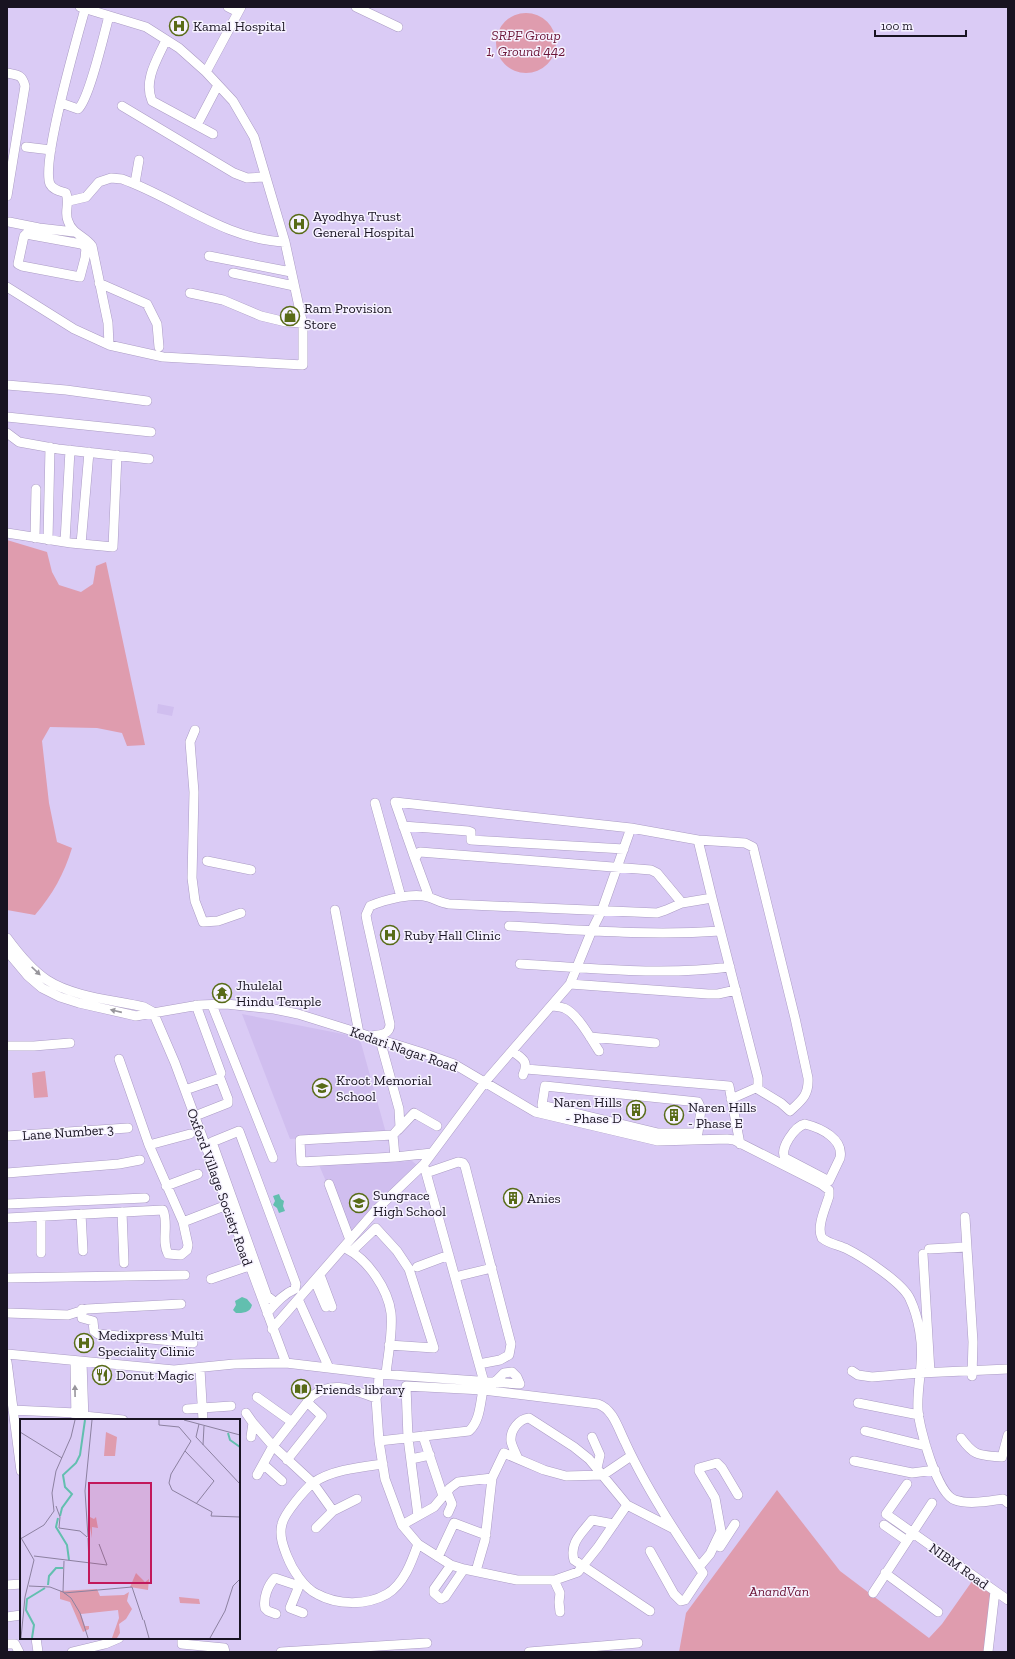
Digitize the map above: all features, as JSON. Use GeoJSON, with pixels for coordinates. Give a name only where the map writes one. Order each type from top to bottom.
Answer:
{"type":"FeatureCollection","features":[{"type":"Feature","properties":{"kind":"street"},"geometry":{"type":"LineString","coordinates":[[206,72],[240,10],[228,7]]}},
{"type":"Feature","properties":{"kind":"street"},"geometry":{"type":"LineString","coordinates":[[356,7],[398,27]]}},
{"type":"Feature","properties":{"kind":"street"},"geometry":{"type":"LineString","coordinates":[[7,287],[74,329],[109,345],[163,357],[303,365],[302,323],[285,242],[254,137],[233,101],[206,72],[179,48],[146,27],[82,8],[51,150],[49,177],[51,185],[56,190],[66,193],[69,201],[68,221],[74,232]]}},
{"type":"Feature","properties":{"kind":"street"},"geometry":{"type":"LineString","coordinates":[[61,103],[78,109],[82,106],[109,16]]}},
{"type":"Feature","properties":{"kind":"street"},"geometry":{"type":"LineString","coordinates":[[166,40],[149,79],[149,93],[152,101],[213,134]]}},
{"type":"Feature","properties":{"kind":"street"},"geometry":{"type":"LineString","coordinates":[[7,73],[19,76],[23,79],[25,86],[7,196]]}},
{"type":"Feature","properties":{"kind":"street"},"geometry":{"type":"LineString","coordinates":[[197,125],[218,85]]}},
{"type":"Feature","properties":{"kind":"street"},"geometry":{"type":"LineString","coordinates":[[122,106],[234,173],[247,178],[265,177]]}},
{"type":"Feature","properties":{"kind":"street"},"geometry":{"type":"LineString","coordinates":[[26,147],[51,150]]}},
{"type":"Feature","properties":{"kind":"street"},"geometry":{"type":"LineString","coordinates":[[135,183],[139,160]]}},
{"type":"Feature","properties":{"kind":"street"},"geometry":{"type":"LineString","coordinates":[[69,201],[86,197],[99,182],[111,178],[122,178],[229,229],[272,242],[285,242]]}},
{"type":"Feature","properties":{"kind":"street"},"geometry":{"type":"LineString","coordinates":[[9,222],[39,228],[74,232],[88,240],[88,245],[100,283],[108,323],[109,345]]}},
{"type":"Feature","properties":{"kind":"street"},"geometry":{"type":"LineString","coordinates":[[26,234],[88,245],[86,248],[80,277],[18,264],[24,236],[26,234]]}},
{"type":"Feature","properties":{"kind":"street"},"geometry":{"type":"LineString","coordinates":[[209,256],[291,272]]}},
{"type":"Feature","properties":{"kind":"street"},"geometry":{"type":"LineString","coordinates":[[233,273],[294,286]]}},
{"type":"Feature","properties":{"kind":"street"},"geometry":{"type":"LineString","coordinates":[[100,283],[148,304],[157,324],[159,347]]}},
{"type":"Feature","properties":{"kind":"street"},"geometry":{"type":"LineString","coordinates":[[190,294],[223,300],[261,316],[286,322],[302,323]]}},
{"type":"Feature","properties":{"kind":"street"},"geometry":{"type":"LineString","coordinates":[[7,385],[66,390],[147,401]]}},
{"type":"Feature","properties":{"kind":"street"},"geometry":{"type":"LineString","coordinates":[[7,417],[151,432]]}},
{"type":"Feature","properties":{"kind":"street"},"geometry":{"type":"LineString","coordinates":[[7,432],[19,442],[70,450],[149,459]]}},
{"type":"Feature","properties":{"kind":"street"},"geometry":{"type":"LineString","coordinates":[[48,540],[50,447]]}},
{"type":"Feature","properties":{"kind":"street"},"geometry":{"type":"LineString","coordinates":[[65,542],[70,450]]}},
{"type":"Feature","properties":{"kind":"street"},"geometry":{"type":"LineString","coordinates":[[81,544],[89,452]]}},
{"type":"Feature","properties":{"kind":"street"},"geometry":{"type":"LineString","coordinates":[[7,534],[113,547],[117,455]]}},
{"type":"Feature","properties":{"kind":"street"},"geometry":{"type":"LineString","coordinates":[[35,538],[36,489]]}},
{"type":"Feature","properties":{"kind":"street"},"geometry":{"type":"LineString","coordinates":[[195,730],[190,742],[194,792],[192,878],[196,902],[203,922],[218,921],[241,913]]}},
{"type":"Feature","properties":{"kind":"street"},"geometry":{"type":"LineString","coordinates":[[429,897],[395,802],[631,828],[698,840],[745,844],[753,847],[795,1018],[808,1078],[808,1088],[804,1098],[790,1111],[781,1103],[756,1088]]}},
{"type":"Feature","properties":{"kind":"street"},"geometry":{"type":"LineString","coordinates":[[375,803],[401,897]]}},
{"type":"Feature","properties":{"kind":"street"},"geometry":{"type":"LineString","coordinates":[[403,826],[468,831],[471,832],[471,840],[624,849]]}},
{"type":"Feature","properties":{"kind":"street"},"geometry":{"type":"LineString","coordinates":[[272,1329],[317,1278],[349,1246],[376,1210],[424,1164],[485,1082],[570,984],[592,930],[602,910],[631,828]]}},
{"type":"Feature","properties":{"kind":"street"},"geometry":{"type":"LineString","coordinates":[[698,840],[758,1078],[759,1086],[731,1099]]}},
{"type":"Feature","properties":{"kind":"street"},"geometry":{"type":"LineString","coordinates":[[415,859],[420,852],[655,871],[682,903]]}},
{"type":"Feature","properties":{"kind":"street"},"geometry":{"type":"LineString","coordinates":[[207,861],[251,870]]}},
{"type":"Feature","properties":{"kind":"street"},"geometry":{"type":"LineString","coordinates":[[370,1037],[387,1032],[390,1029],[367,921],[367,910],[370,906],[401,897],[421,895],[429,897],[440,903],[449,904],[657,913],[682,903],[712,898]]}},
{"type":"Feature","properties":{"kind":"street"},"geometry":{"type":"LineString","coordinates":[[335,910],[359,1033]]}},
{"type":"Feature","properties":{"kind":"street"},"geometry":{"type":"LineString","coordinates":[[509,926],[680,934],[720,931]]}},
{"type":"Feature","properties":{"kind":"street"},"geometry":{"type":"LineString","coordinates":[[7,938],[34,970],[47,980],[64,988],[144,1007],[153,1012]]}},
{"type":"Feature","properties":{"kind":"street","name":"Kedari Nagar Road"},"geometry":{"type":"LineString","coordinates":[[7,951],[28,976],[42,988],[60,997],[136,1016],[145,1016],[153,1012],[196,1005],[226,1004],[274,1009],[298,1014],[454,1064],[535,1112],[591,1121],[658,1141],[727,1139],[812,1176],[829,1190],[829,1196],[820,1226],[820,1234],[822,1238],[853,1252],[897,1282],[910,1299],[920,1337],[921,1364],[917,1398],[918,1415],[926,1446],[942,1488],[946,1494],[954,1500],[982,1502],[1006,1500]]}},
{"type":"Feature","properties":{"kind":"street"},"geometry":{"type":"LineString","coordinates":[[520,964],[660,971],[700,970],[730,967]]}},
{"type":"Feature","properties":{"kind":"street"},"geometry":{"type":"LineString","coordinates":[[570,984],[708,994],[718,994],[736,990]]}},
{"type":"Feature","properties":{"kind":"street"},"geometry":{"type":"LineString","coordinates":[[196,1005],[221,1073]]}},
{"type":"Feature","properties":{"kind":"street"},"geometry":{"type":"LineString","coordinates":[[212,1005],[273,1158]]}},
{"type":"Feature","properties":{"kind":"street"},"geometry":{"type":"LineString","coordinates":[[552,1006],[565,1009],[570,1012],[599,1051]]}},
{"type":"Feature","properties":{"kind":"street","name":"Oxford Village Society Road"},"geometry":{"type":"LineString","coordinates":[[153,1012],[195,1116],[209,1144],[227,1205],[272,1329],[286,1363]]}},
{"type":"Feature","properties":{"kind":"street"},"geometry":{"type":"LineString","coordinates":[[590,1037],[655,1043]]}},
{"type":"Feature","properties":{"kind":"street"},"geometry":{"type":"LineString","coordinates":[[380,1040],[398,1109],[400,1127],[396,1132],[395,1157]]}},
{"type":"Feature","properties":{"kind":"street"},"geometry":{"type":"LineString","coordinates":[[7,1046],[34,1046],[70,1043]]}},
{"type":"Feature","properties":{"kind":"street"},"geometry":{"type":"LineString","coordinates":[[512,1051],[524,1060],[525,1072],[729,1086],[740,1144]]}},
{"type":"Feature","properties":{"kind":"street"},"geometry":{"type":"LineString","coordinates":[[7,1218],[163,1210],[166,1216],[164,1248],[168,1254],[181,1255],[187,1250],[188,1245],[183,1222],[149,1145],[119,1059]]}},
{"type":"Feature","properties":{"kind":"street"},"geometry":{"type":"LineString","coordinates":[[185,1090],[220,1078],[228,1103],[195,1116]]}},
{"type":"Feature","properties":{"kind":"street"},"geometry":{"type":"LineString","coordinates":[[545,1086],[698,1102],[701,1109],[698,1133],[658,1133],[591,1121],[542,1105],[545,1086]]}},
{"type":"Feature","properties":{"kind":"street"},"geometry":{"type":"LineString","coordinates":[[432,1152],[395,1157],[301,1162],[300,1140],[396,1132],[414,1113],[437,1126]]}},
{"type":"Feature","properties":{"kind":"street"},"geometry":{"type":"LineString","coordinates":[[800,1126],[811,1126],[827,1133],[838,1144],[840,1149],[840,1158],[829,1181],[812,1176],[783,1156],[788,1140],[800,1126]]}},
{"type":"Feature","properties":{"kind":"street","name":"Lane Number 3"},"geometry":{"type":"LineString","coordinates":[[7,1136],[128,1128]]}},
{"type":"Feature","properties":{"kind":"street"},"geometry":{"type":"LineString","coordinates":[[267,1313],[275,1304],[283,1294],[295,1289],[296,1284],[239,1131],[209,1144],[267,1296],[275,1304]]}},
{"type":"Feature","properties":{"kind":"street"},"geometry":{"type":"LineString","coordinates":[[149,1145],[190,1134]]}},
{"type":"Feature","properties":{"kind":"street"},"geometry":{"type":"LineString","coordinates":[[7,1173],[120,1164],[140,1160]]}},
{"type":"Feature","properties":{"kind":"street"},"geometry":{"type":"LineString","coordinates":[[426,1173],[458,1162],[463,1163],[511,1344],[509,1355],[500,1360],[479,1364]]}},
{"type":"Feature","properties":{"kind":"street"},"geometry":{"type":"LineString","coordinates":[[379,1441],[469,1431],[474,1426],[476,1421],[484,1386],[424,1164]]}},
{"type":"Feature","properties":{"kind":"street"},"geometry":{"type":"LineString","coordinates":[[166,1186],[198,1174]]}},
{"type":"Feature","properties":{"kind":"street"},"geometry":{"type":"LineString","coordinates":[[329,1184],[349,1246],[369,1269],[385,1294],[391,1312],[389,1345],[373,1393],[376,1398],[379,1441],[385,1479],[402,1525],[418,1544],[451,1565],[464,1569],[517,1580],[554,1580],[578,1572],[627,1505]]}},
{"type":"Feature","properties":{"kind":"street"},"geometry":{"type":"LineString","coordinates":[[7,1204],[145,1198]]}},
{"type":"Feature","properties":{"kind":"street"},"geometry":{"type":"LineString","coordinates":[[183,1222],[227,1205]]}},
{"type":"Feature","properties":{"kind":"street"},"geometry":{"type":"LineString","coordinates":[[122,1212],[124,1263]]}},
{"type":"Feature","properties":{"kind":"street"},"geometry":{"type":"LineString","coordinates":[[81,1214],[83,1251]]}},
{"type":"Feature","properties":{"kind":"street"},"geometry":{"type":"LineString","coordinates":[[41,1217],[41,1253]]}},
{"type":"Feature","properties":{"kind":"street"},"geometry":{"type":"LineString","coordinates":[[965,1217],[973,1342],[972,1373]]}},
{"type":"Feature","properties":{"kind":"street"},"geometry":{"type":"LineString","coordinates":[[349,1246],[376,1228],[397,1252],[409,1269],[434,1348],[389,1345]]}},
{"type":"Feature","properties":{"kind":"street"},"geometry":{"type":"LineString","coordinates":[[930,1372],[926,1251],[966,1247]]}},
{"type":"Feature","properties":{"kind":"street"},"geometry":{"type":"LineString","coordinates":[[417,1267],[449,1255]]}},
{"type":"Feature","properties":{"kind":"street"},"geometry":{"type":"LineString","coordinates":[[211,1279],[249,1266]]}},
{"type":"Feature","properties":{"kind":"street"},"geometry":{"type":"LineString","coordinates":[[455,1278],[492,1268]]}},
{"type":"Feature","properties":{"kind":"street"},"geometry":{"type":"LineString","coordinates":[[7,1278],[184,1276]]}},
{"type":"Feature","properties":{"kind":"street"},"geometry":{"type":"LineString","coordinates":[[317,1278],[329,1307]]}},
{"type":"Feature","properties":{"kind":"street"},"geometry":{"type":"LineString","coordinates":[[298,1299],[329,1368]]}},
{"type":"Feature","properties":{"kind":"street"},"geometry":{"type":"LineString","coordinates":[[7,1313],[68,1315],[82,1310],[181,1304]]}},
{"type":"Feature","properties":{"kind":"street"},"geometry":{"type":"LineString","coordinates":[[82,1310],[82,1318],[93,1321],[94,1331],[98,1334],[193,1343]]}},
{"type":"Feature","properties":{"kind":"street"},"geometry":{"type":"LineString","coordinates":[[7,1354],[163,1370],[200,1369],[234,1364],[286,1363],[484,1386],[605,1406],[611,1413],[631,1456],[672,1528],[701,1570]]}},
{"type":"Feature","properties":{"kind":"street"},"geometry":{"type":"LineString","coordinates":[[7,1362],[20,1463]]}},
{"type":"Feature","properties":{"kind":"street"},"geometry":{"type":"LineString","coordinates":[[78,1362],[80,1417]]}},
{"type":"Feature","properties":{"kind":"street"},"geometry":{"type":"LineString","coordinates":[[200,1369],[203,1419]]}},
{"type":"Feature","properties":{"kind":"street"},"geometry":{"type":"LineString","coordinates":[[852,1371],[858,1375],[872,1377],[972,1373],[1008,1369]]}},
{"type":"Feature","properties":{"kind":"street"},"geometry":{"type":"LineString","coordinates":[[418,1516],[408,1438],[406,1386],[484,1386],[494,1383],[504,1373],[512,1372],[517,1377],[520,1384]]}},
{"type":"Feature","properties":{"kind":"street"},"geometry":{"type":"LineString","coordinates":[[920,1375],[930,1372],[1008,1374]]}},
{"type":"Feature","properties":{"kind":"street"},"geometry":{"type":"LineString","coordinates":[[257,1475],[273,1446],[312,1396],[320,1390],[336,1386],[376,1398]]}},
{"type":"Feature","properties":{"kind":"street"},"geometry":{"type":"LineString","coordinates":[[257,1397],[292,1422]]}},
{"type":"Feature","properties":{"kind":"street"},"geometry":{"type":"LineString","coordinates":[[287,1460],[322,1416],[307,1402]]}},
{"type":"Feature","properties":{"kind":"street"},"geometry":{"type":"LineString","coordinates":[[858,1403],[918,1415]]}},
{"type":"Feature","properties":{"kind":"street"},"geometry":{"type":"LineString","coordinates":[[187,1409],[231,1406]]}},
{"type":"Feature","properties":{"kind":"street"},"geometry":{"type":"LineString","coordinates":[[13,1410],[109,1419]]}},
{"type":"Feature","properties":{"kind":"street"},"geometry":{"type":"LineString","coordinates":[[246,1413],[273,1446],[313,1483],[333,1511]]}},
{"type":"Feature","properties":{"kind":"street"},"geometry":{"type":"LineString","coordinates":[[518,1459],[511,1441],[512,1434],[519,1421],[529,1418],[574,1447],[589,1459],[627,1505],[672,1528]]}},
{"type":"Feature","properties":{"kind":"street"},"geometry":{"type":"LineString","coordinates":[[251,1437],[253,1423]]}},
{"type":"Feature","properties":{"kind":"street"},"geometry":{"type":"LineString","coordinates":[[865,1431],[926,1446]]}},
{"type":"Feature","properties":{"kind":"street"},"geometry":{"type":"LineString","coordinates":[[961,1438],[968,1448],[978,1455],[1002,1457],[1008,1435]]}},
{"type":"Feature","properties":{"kind":"street"},"geometry":{"type":"LineString","coordinates":[[423,1436],[445,1494],[452,1504],[448,1513]]}},
{"type":"Feature","properties":{"kind":"street"},"geometry":{"type":"LineString","coordinates":[[592,1437],[600,1455],[597,1468]]}},
{"type":"Feature","properties":{"kind":"street"},"geometry":{"type":"LineString","coordinates":[[476,1571],[486,1535],[492,1478],[504,1453],[544,1470],[566,1476],[603,1475],[631,1456]]}},
{"type":"Feature","properties":{"kind":"street"},"geometry":{"type":"LineString","coordinates":[[411,1459],[430,1455]]}},
{"type":"Feature","properties":{"kind":"street"},"geometry":{"type":"LineString","coordinates":[[854,1460],[912,1473],[935,1470]]}},
{"type":"Feature","properties":{"kind":"street"},"geometry":{"type":"LineString","coordinates":[[650,1551],[674,1594],[680,1601],[685,1600],[689,1595],[721,1531],[715,1498],[699,1471],[699,1468],[717,1463],[722,1468],[738,1495]]}},
{"type":"Feature","properties":{"kind":"street"},"geometry":{"type":"LineString","coordinates":[[263,1464],[282,1481]]}},
{"type":"Feature","properties":{"kind":"street"},"geometry":{"type":"LineString","coordinates":[[303,1614],[290,1608],[299,1586],[282,1542],[282,1523],[294,1502],[313,1483],[328,1476],[356,1468],[383,1464]]}},
{"type":"Feature","properties":{"kind":"street"},"geometry":{"type":"LineString","coordinates":[[402,1525],[434,1507],[458,1482],[492,1478]]}},
{"type":"Feature","properties":{"kind":"street","name":"NIBM Road"},"geometry":{"type":"LineString","coordinates":[[907,1484],[886,1514],[994,1591],[988,1652]]}},
{"type":"Feature","properties":{"kind":"street"},"geometry":{"type":"LineString","coordinates":[[316,1528],[333,1511],[358,1499]]}},
{"type":"Feature","properties":{"kind":"street"},"geometry":{"type":"LineString","coordinates":[[873,1593],[932,1504]]}},
{"type":"Feature","properties":{"kind":"street"},"geometry":{"type":"LineString","coordinates":[[614,1524],[592,1520],[573,1545],[572,1553],[574,1560],[650,1611]]}},
{"type":"Feature","properties":{"kind":"street"},"geometry":{"type":"LineString","coordinates":[[438,1557],[454,1523],[486,1535]]}},
{"type":"Feature","properties":{"kind":"street"},"geometry":{"type":"LineString","coordinates":[[701,1570],[735,1524]]}},
{"type":"Feature","properties":{"kind":"street"},"geometry":{"type":"LineString","coordinates":[[884,1525],[907,1541]]}},
{"type":"Feature","properties":{"kind":"street"},"geometry":{"type":"LineString","coordinates":[[276,1614],[265,1608],[264,1601],[271,1582],[276,1578],[298,1581],[316,1594],[339,1602],[364,1602],[387,1594],[401,1581],[411,1564],[418,1544]]}},
{"type":"Feature","properties":{"kind":"street"},"geometry":{"type":"LineString","coordinates":[[451,1565],[434,1589],[434,1593],[441,1599],[445,1597],[464,1569]]}},
{"type":"Feature","properties":{"kind":"street"},"geometry":{"type":"LineString","coordinates":[[885,1573],[938,1612]]}},
{"type":"Feature","properties":{"kind":"street"},"geometry":{"type":"LineString","coordinates":[[554,1580],[560,1592],[560,1612]]}},
{"type":"Feature","properties":{"kind":"street"},"geometry":{"type":"LineString","coordinates":[[7,1585],[20,1584]]}},
{"type":"Feature","properties":{"kind":"street"},"geometry":{"type":"LineString","coordinates":[[994,1591],[1008,1600]]}},
{"type":"Feature","properties":{"kind":"street"},"geometry":{"type":"LineString","coordinates":[[7,1617],[20,1615]]}},
{"type":"Feature","properties":{"kind":"street"},"geometry":{"type":"LineString","coordinates":[[36,1639],[38,1652]]}},
{"type":"Feature","properties":{"kind":"street"},"geometry":{"type":"LineString","coordinates":[[72,1652],[105,1645],[117,1639]]}},
{"type":"Feature","properties":{"kind":"street"},"geometry":{"type":"LineString","coordinates":[[182,1639],[182,1644],[224,1648],[225,1652]]}},
{"type":"Feature","properties":{"kind":"street"},"geometry":{"type":"LineString","coordinates":[[281,1652],[370,1649],[427,1643]]}},
{"type":"Feature","properties":{"kind":"street"},"geometry":{"type":"LineString","coordinates":[[528,1652],[638,1643]]}},
{"type":"Feature","properties":{"kind":"street"},"geometry":{"type":"LineString","coordinates":[[7,1644],[15,1644],[19,1652]]}},
{"type":"Feature","properties":{"kind":"shaded area"},"geometry":{"type":"Polygon","coordinates":[[[158,704],[174,707],[172,716],[157,713],[158,704]]]}},
{"type":"Feature","properties":{"kind":"shaded area","name":"Kroot Memorial School"},"geometry":{"type":"Polygon","coordinates":[[[242,1014],[353,1036],[358,1039],[361,1043],[386,1133],[290,1139],[242,1014]]]}},
{"type":"Feature","properties":{"kind":"shaded area","name":"Sungrace High School"},"geometry":{"type":"Polygon","coordinates":[[[412,1161],[417,1165],[350,1238],[319,1165],[412,1161]]]}},
{"type":"Feature","properties":{"kind":"shaded area"},"geometry":{"type":"Polygon","coordinates":[[[279,1194],[281,1199],[284,1201],[283,1206],[285,1211],[279,1213],[277,1208],[273,1205],[275,1201],[273,1196],[279,1194]]]}},
{"type":"Feature","properties":{"kind":"shaded area"},"geometry":{"type":"Polygon","coordinates":[[[242,1297],[247,1299],[252,1305],[251,1308],[246,1312],[236,1313],[233,1310],[236,1305],[235,1301],[242,1297]]]}},
{"type":"Feature","properties":{"kind":"green space","name":"SRPF Group 1, Ground 442"},"geometry":{"type":"Polygon","coordinates":[[[526,13],[542,18],[547,22],[551,27],[556,43],[551,59],[547,64],[542,68],[526,73],[510,68],[505,64],[501,59],[496,43],[501,27],[505,22],[510,18],[526,13]]]}},
{"type":"Feature","properties":{"kind":"green space"},"geometry":{"type":"Polygon","coordinates":[[[7,540],[47,552],[52,572],[59,585],[81,592],[93,584],[96,566],[106,562],[145,745],[127,746],[122,733],[97,728],[50,727],[42,741],[49,803],[57,842],[72,848],[57,883],[35,915],[7,910],[7,540]]]}},
{"type":"Feature","properties":{"kind":"green space"},"geometry":{"type":"Polygon","coordinates":[[[45,1071],[48,1097],[34,1098],[32,1073],[45,1071]]]}},
{"type":"Feature","properties":{"kind":"green space","name":"AnandVan"},"geometry":{"type":"Polygon","coordinates":[[[777,1490],[840,1571],[929,1638],[942,1624],[975,1577],[995,1591],[986,1652],[679,1652],[686,1613],[777,1490]]]}},
{"type":"Feature","properties":{"kind":"place","name":"Kamal Hospital"},"geometry":{"type":"Point","coordinates":[179,26]}},
{"type":"Feature","properties":{"kind":"place","name":"Ayodhya Trust General Hospital"},"geometry":{"type":"Point","coordinates":[299,224]}},
{"type":"Feature","properties":{"kind":"place","name":"Ram Provision Store"},"geometry":{"type":"Point","coordinates":[290,316]}},
{"type":"Feature","properties":{"kind":"place","name":"Ruby Hall Clinic"},"geometry":{"type":"Point","coordinates":[390,935]}},
{"type":"Feature","properties":{"kind":"place","name":"Jhulelal Hindu Temple"},"geometry":{"type":"Point","coordinates":[222,993]}},
{"type":"Feature","properties":{"kind":"place","name":"Kroot Memorial School"},"geometry":{"type":"Point","coordinates":[322,1088]}},
{"type":"Feature","properties":{"kind":"place","name":"Naren Hills - Phase D"},"geometry":{"type":"Point","coordinates":[636,1110]}},
{"type":"Feature","properties":{"kind":"place","name":"Naren Hills - Phase E"},"geometry":{"type":"Point","coordinates":[674,1115]}},
{"type":"Feature","properties":{"kind":"place","name":"Anies"},"geometry":{"type":"Point","coordinates":[513,1198]}},
{"type":"Feature","properties":{"kind":"place","name":"Sungrace High School"},"geometry":{"type":"Point","coordinates":[359,1203]}},
{"type":"Feature","properties":{"kind":"place","name":"Medixpress Multi Speciality Clinic"},"geometry":{"type":"Point","coordinates":[84,1343]}},
{"type":"Feature","properties":{"kind":"place","name":"Donut Magic"},"geometry":{"type":"Point","coordinates":[102,1375]}},
{"type":"Feature","properties":{"kind":"place","name":"Friends library"},"geometry":{"type":"Point","coordinates":[301,1389]}}]}
